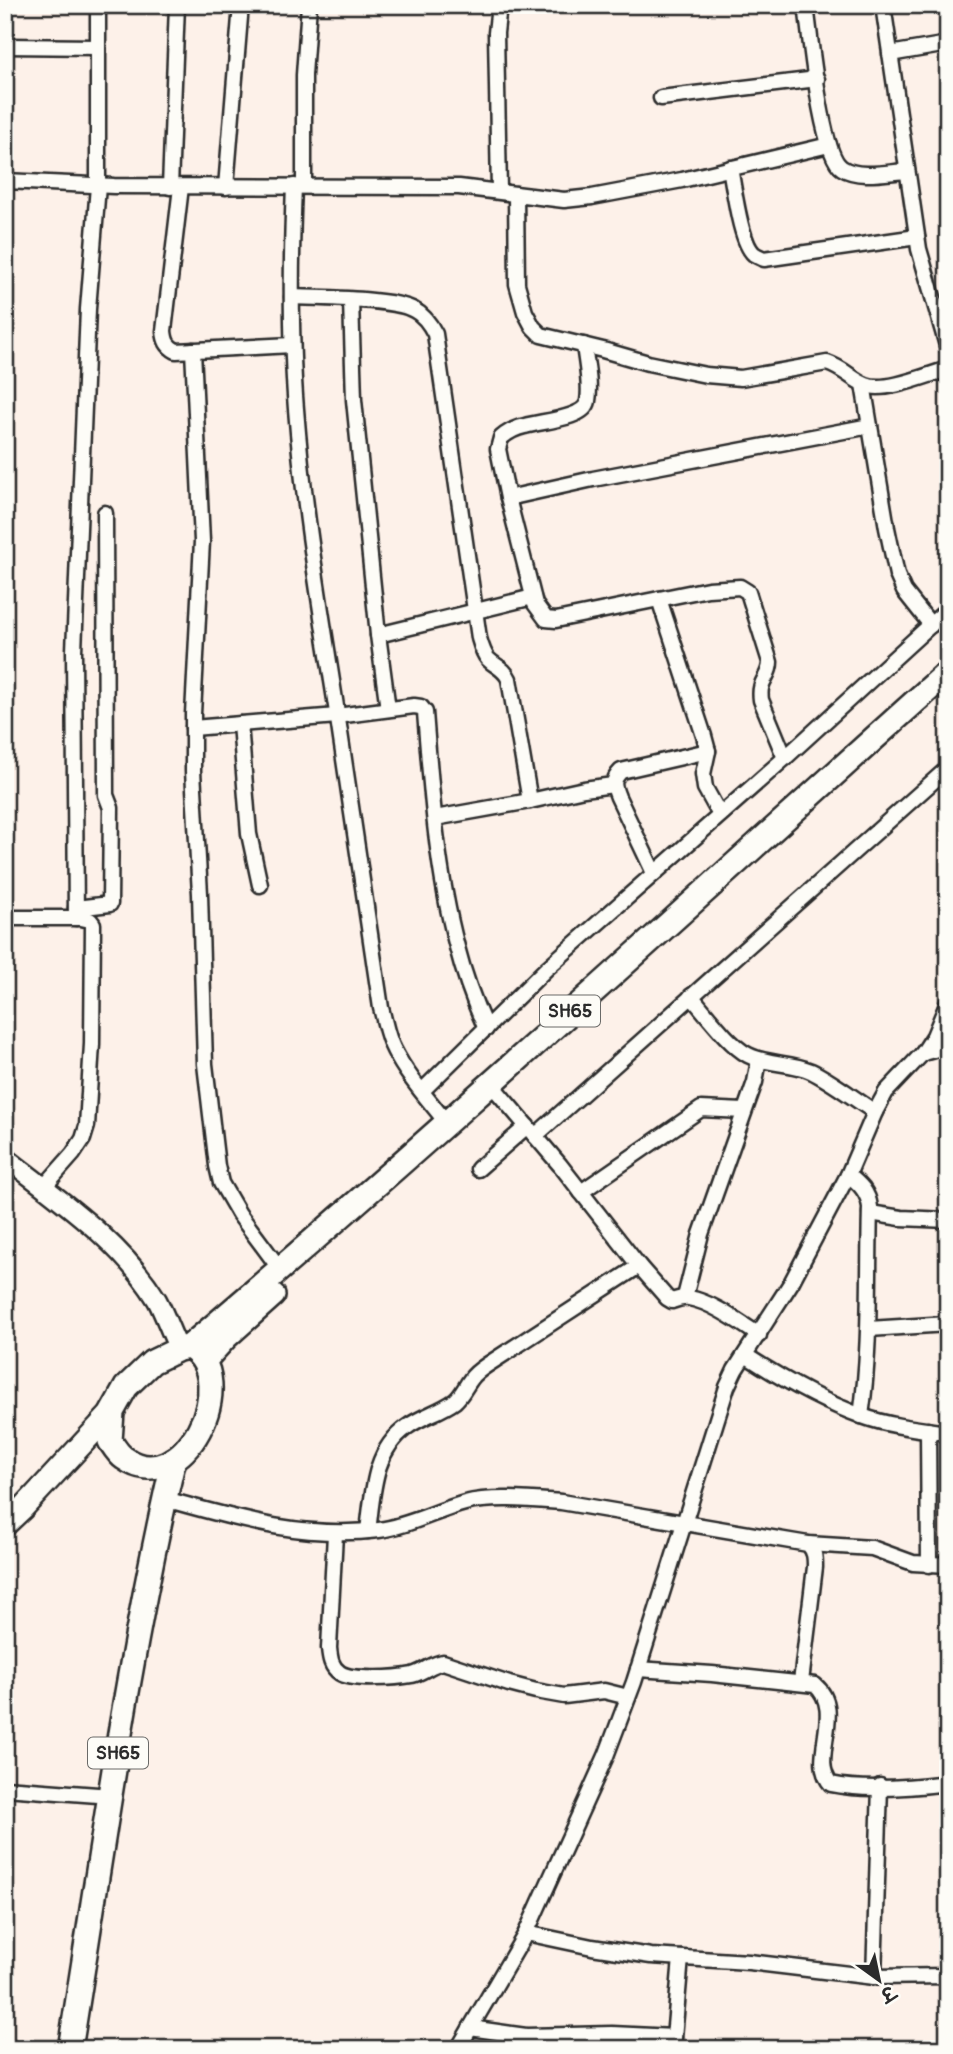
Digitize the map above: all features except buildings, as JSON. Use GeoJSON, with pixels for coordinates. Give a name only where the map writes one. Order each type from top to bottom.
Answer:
{"type":"FeatureCollection","features":[{"type":"Feature","properties":{"kind":"main road","name":"SH65"},"geometry":{"type":"LineString","coordinates":[[112,1412],[126,1387],[152,1362],[191,1352],[226,1337],[948,672]]}},
{"type":"Feature","properties":{"kind":"main road","name":"SH65"},"geometry":{"type":"LineString","coordinates":[[191,1352],[446,1122],[495,1088],[948,690]]}},
{"type":"Feature","properties":{"kind":"main road","name":"SH65"},"geometry":{"type":"LineString","coordinates":[[70,2049],[132,1669],[165,1499],[174,1459],[190,1445],[210,1402],[209,1375],[191,1352]]}},
{"type":"Feature","properties":{"kind":"main road"},"geometry":{"type":"LineString","coordinates":[[112,1412],[110,1441],[121,1456],[147,1468],[159,1467],[174,1459]]}},
{"type":"Feature","properties":{"kind":"main road"},"geometry":{"type":"LineString","coordinates":[[5,1525],[112,1412]]}},
{"type":"Feature","properties":{"kind":"street"},"geometry":{"type":"LineString","coordinates":[[76,913],[75,637],[88,309],[98,186],[98,5]]}},
{"type":"Feature","properties":{"kind":"street"},"geometry":{"type":"LineString","coordinates":[[177,5],[176,187],[165,341],[176,351],[292,345]]}},
{"type":"Feature","properties":{"kind":"street"},"geometry":{"type":"LineString","coordinates":[[226,187],[241,5]]}},
{"type":"Feature","properties":{"kind":"street"},"geometry":{"type":"LineString","coordinates":[[309,5],[292,297],[295,408],[305,506],[383,1017],[393,1050],[446,1122]]}},
{"type":"Feature","properties":{"kind":"street"},"geometry":{"type":"LineString","coordinates":[[499,5],[496,59],[499,191]]}},
{"type":"Feature","properties":{"kind":"street"},"geometry":{"type":"LineString","coordinates":[[806,5],[823,121],[837,164],[845,170],[859,173],[907,171]]}},
{"type":"Feature","properties":{"kind":"street"},"geometry":{"type":"LineString","coordinates":[[883,5],[917,237],[948,349]]}},
{"type":"Feature","properties":{"kind":"street"},"geometry":{"type":"LineString","coordinates":[[890,54],[948,44]]}},
{"type":"Feature","properties":{"kind":"street"},"geometry":{"type":"LineString","coordinates":[[5,46],[98,47]]}},
{"type":"Feature","properties":{"kind":"street"},"geometry":{"type":"LineString","coordinates":[[661,98],[817,79]]}},
{"type":"Feature","properties":{"kind":"street"},"geometry":{"type":"LineString","coordinates":[[5,181],[176,187],[446,186],[499,191],[549,200],[592,197],[682,180],[829,145]]}},
{"type":"Feature","properties":{"kind":"street"},"geometry":{"type":"LineString","coordinates":[[730,168],[746,239],[754,255],[764,259],[917,237]]}},
{"type":"Feature","properties":{"kind":"street"},"geometry":{"type":"LineString","coordinates":[[516,194],[517,284],[524,312],[541,335],[648,363],[706,375],[741,378],[827,363],[873,387],[887,386],[948,369]]}},
{"type":"Feature","properties":{"kind":"street"},"geometry":{"type":"LineString","coordinates":[[292,297],[392,304],[412,309],[428,320],[435,334],[473,610],[482,650],[505,670],[509,679],[530,801]]}},
{"type":"Feature","properties":{"kind":"street"},"geometry":{"type":"LineString","coordinates":[[351,300],[354,400],[388,709]]}},
{"type":"Feature","properties":{"kind":"street"},"geometry":{"type":"LineString","coordinates":[[584,345],[588,404],[582,411],[510,431],[501,438],[499,449],[508,498],[533,597],[540,613],[545,619],[556,620],[708,589],[740,587],[748,592],[770,662],[770,669],[762,681],[761,700],[785,758]]}},
{"type":"Feature","properties":{"kind":"street"},"geometry":{"type":"LineString","coordinates":[[193,350],[202,541],[193,729],[205,1064],[221,1183],[228,1198],[280,1269]]}},
{"type":"Feature","properties":{"kind":"street"},"geometry":{"type":"LineString","coordinates":[[863,384],[897,575],[904,591],[931,625]]}},
{"type":"Feature","properties":{"kind":"street"},"geometry":{"type":"LineString","coordinates":[[508,498],[632,471],[870,426]]}},
{"type":"Feature","properties":{"kind":"street"},"geometry":{"type":"LineString","coordinates":[[5,918],[76,913],[110,904],[111,808],[106,795],[105,513]]}},
{"type":"Feature","properties":{"kind":"street"},"geometry":{"type":"LineString","coordinates":[[378,635],[533,597]]}},
{"type":"Feature","properties":{"kind":"street"},"geometry":{"type":"LineString","coordinates":[[659,599],[708,751],[704,774],[705,788],[720,816]]}},
{"type":"Feature","properties":{"kind":"street"},"geometry":{"type":"LineString","coordinates":[[422,1091],[546,969],[785,758],[948,609]]}},
{"type":"Feature","properties":{"kind":"street"},"geometry":{"type":"LineString","coordinates":[[193,729],[421,707],[425,712],[440,859],[456,945],[471,995],[486,1028]]}},
{"type":"Feature","properties":{"kind":"street"},"geometry":{"type":"LineString","coordinates":[[240,724],[249,834],[260,885]]}},
{"type":"Feature","properties":{"kind":"street"},"geometry":{"type":"LineString","coordinates":[[654,873],[613,785],[614,778],[621,771],[708,751]]}},
{"type":"Feature","properties":{"kind":"street"},"geometry":{"type":"LineString","coordinates":[[478,1169],[531,1131],[691,996],[948,768]]}},
{"type":"Feature","properties":{"kind":"street"},"geometry":{"type":"LineString","coordinates":[[435,818],[613,785]]}},
{"type":"Feature","properties":{"kind":"street"},"geometry":{"type":"LineString","coordinates":[[43,1188],[73,1154],[88,1126],[94,930],[90,920],[76,913]]}},
{"type":"Feature","properties":{"kind":"street"},"geometry":{"type":"LineString","coordinates":[[691,996],[738,1048],[759,1060],[794,1065],[812,1071],[875,1112]]}},
{"type":"Feature","properties":{"kind":"street"},"geometry":{"type":"LineString","coordinates":[[458,2049],[526,1933],[606,1756],[638,1670],[727,1387],[791,1283],[848,1175],[875,1112],[886,1093],[923,1053],[934,1036],[948,1002]]}},
{"type":"Feature","properties":{"kind":"street"},"geometry":{"type":"LineString","coordinates":[[923,1053],[948,1045]]}},
{"type":"Feature","properties":{"kind":"street"},"geometry":{"type":"LineString","coordinates":[[685,1297],[701,1234],[755,1082],[759,1060]]}},
{"type":"Feature","properties":{"kind":"street"},"geometry":{"type":"LineString","coordinates":[[495,1088],[667,1298],[672,1301],[685,1297],[723,1313],[759,1335]]}},
{"type":"Feature","properties":{"kind":"street"},"geometry":{"type":"LineString","coordinates":[[581,1192],[701,1109],[744,1111]]}},
{"type":"Feature","properties":{"kind":"street"},"geometry":{"type":"LineString","coordinates":[[5,1157],[109,1242],[137,1273],[191,1352]]}},
{"type":"Feature","properties":{"kind":"street"},"geometry":{"type":"LineString","coordinates":[[848,1175],[860,1184],[866,1193],[870,1213],[869,1329],[861,1416]]}},
{"type":"Feature","properties":{"kind":"street"},"geometry":{"type":"LineString","coordinates":[[870,1213],[901,1218],[948,1220]]}},
{"type":"Feature","properties":{"kind":"street"},"geometry":{"type":"LineString","coordinates":[[368,1531],[374,1482],[380,1460],[396,1436],[457,1399],[472,1377],[487,1365],[639,1266]]}},
{"type":"Feature","properties":{"kind":"street"},"geometry":{"type":"LineString","coordinates":[[869,1329],[948,1324]]}},
{"type":"Feature","properties":{"kind":"street"},"geometry":{"type":"LineString","coordinates":[[745,1355],[788,1383],[861,1416],[948,1433]]}},
{"type":"Feature","properties":{"kind":"street"},"geometry":{"type":"LineString","coordinates":[[928,1430],[929,1565]]}},
{"type":"Feature","properties":{"kind":"street"},"geometry":{"type":"LineString","coordinates":[[165,1499],[232,1517],[297,1530],[335,1534],[400,1526],[468,1502],[561,1502],[807,1544],[872,1548],[913,1563],[948,1565]]}},
{"type":"Feature","properties":{"kind":"street"},"geometry":{"type":"LineString","coordinates":[[335,1534],[329,1648],[330,1660],[339,1673],[361,1677],[414,1675],[435,1663],[443,1662],[536,1691],[564,1696],[604,1691],[628,1697]]}},
{"type":"Feature","properties":{"kind":"street"},"geometry":{"type":"LineString","coordinates":[[800,1682],[815,1567],[813,1550],[807,1544]]}},
{"type":"Feature","properties":{"kind":"street"},"geometry":{"type":"LineString","coordinates":[[638,1670],[712,1674],[815,1685],[826,1700],[828,1716],[824,1772],[831,1784],[909,1787],[948,1783]]}},
{"type":"Feature","properties":{"kind":"street"},"geometry":{"type":"LineString","coordinates":[[874,1977],[880,1786]]}},
{"type":"Feature","properties":{"kind":"street"},"geometry":{"type":"LineString","coordinates":[[5,1788],[111,1796]]}},
{"type":"Feature","properties":{"kind":"street"},"geometry":{"type":"LineString","coordinates":[[526,1933],[651,1956],[749,1962],[874,1977],[948,1976]]}},
{"type":"Feature","properties":{"kind":"street"},"geometry":{"type":"LineString","coordinates":[[470,2028],[526,2036],[612,2034],[674,2043],[681,1958]]}}]}
